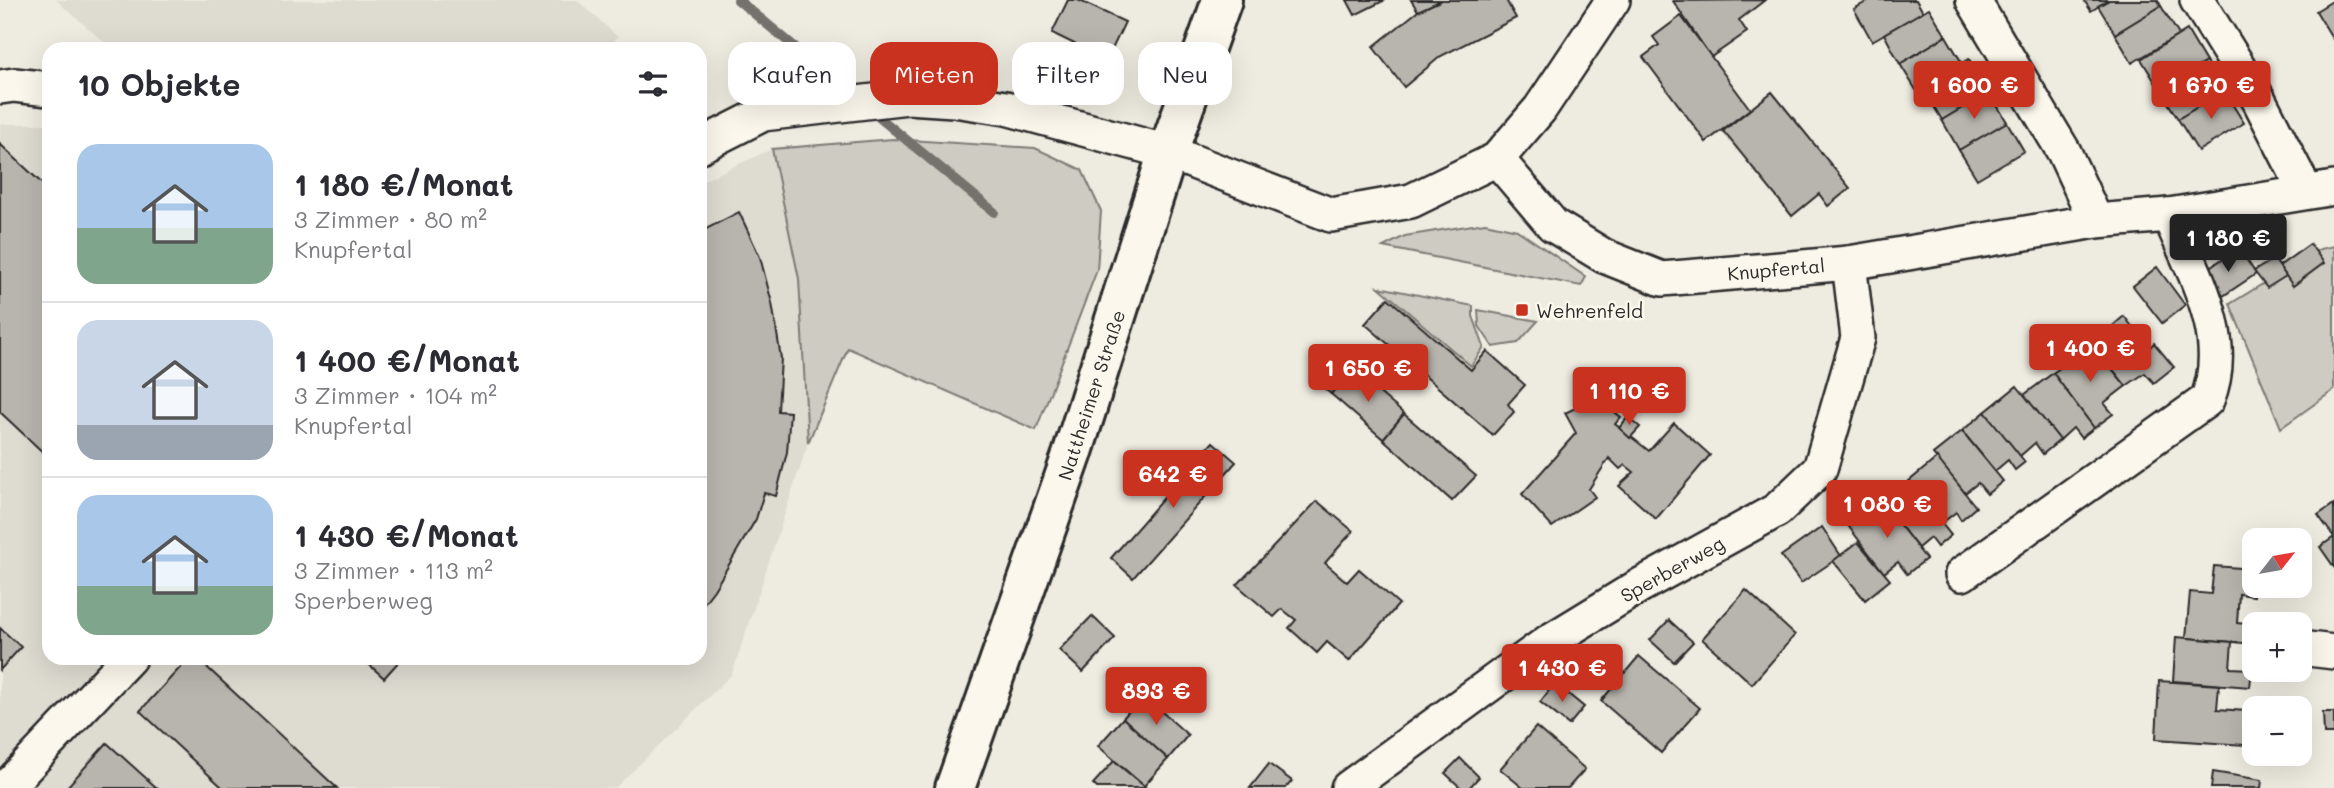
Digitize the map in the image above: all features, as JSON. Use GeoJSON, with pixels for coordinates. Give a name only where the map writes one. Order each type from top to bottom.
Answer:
{"type":"FeatureCollection","features":[{"type":"Feature","properties":{"kind":"street","name":"Nattheimer Straße"},"geometry":{"type":"LineString","coordinates":[[955,788],[1072,455],[1168,152],[1222,0]]}},
{"type":"Feature","properties":{"kind":"street"},"geometry":{"type":"LineString","coordinates":[[707,142],[763,114],[908,97],[1006,108],[1168,152],[1331,215],[1410,201],[1497,159],[1540,109],[1613,0]]}},
{"type":"Feature","properties":{"kind":"street"},"geometry":{"type":"LineString","coordinates":[[1973,0],[2064,152],[2096,221]]}},
{"type":"Feature","properties":{"kind":"street","name":"Knupfertal"},"geometry":{"type":"LineString","coordinates":[[1497,159],[1553,225],[1604,256],[1662,279],[1849,263],[2096,221],[2169,215],[2320,190],[2259,100],[2197,0]]}},
{"type":"Feature","properties":{"kind":"street"},"geometry":{"type":"LineString","coordinates":[[0,87],[14,85],[42,88]]}},
{"type":"Feature","properties":{"kind":"street"},"geometry":{"type":"LineString","coordinates":[[1962,574],[2207,400],[2216,380],[2217,356],[2208,309],[2169,215]]}},
{"type":"Feature","properties":{"kind":"street","name":"Sperberweg"},"geometry":{"type":"LineString","coordinates":[[1348,788],[1548,642],[1777,510],[1820,469],[1858,338],[1849,263]]}},
{"type":"Feature","properties":{"kind":"street"},"geometry":{"type":"LineString","coordinates":[[6,788],[122,665]]}},
{"type":"Feature","properties":{"kind":"shaded area"},"geometry":{"type":"Polygon","coordinates":[[[56,0],[577,0],[618,37],[613,42],[104,42],[56,0]]]}},
{"type":"Feature","properties":{"kind":"shaded area"},"geometry":{"type":"Polygon","coordinates":[[[0,124],[42,124],[42,665],[707,665],[707,179],[772,149],[799,279],[808,443],[732,674],[615,788],[0,788],[0,124]]]}},
{"type":"Feature","properties":{"kind":"shaded area"},"geometry":{"type":"Polygon","coordinates":[[[893,139],[1035,148],[1082,170],[1101,211],[1097,270],[1036,430],[848,348],[808,443],[799,279],[772,149],[893,139]]]}},
{"type":"Feature","properties":{"kind":"shaded area"},"geometry":{"type":"Polygon","coordinates":[[[1485,223],[1517,230],[1586,277],[1581,286],[1383,247],[1405,236],[1485,223]]]}},
{"type":"Feature","properties":{"kind":"shaded area"},"geometry":{"type":"Polygon","coordinates":[[[2334,246],[2334,390],[2281,428],[2230,304],[2320,249],[2334,246]]]}},
{"type":"Feature","properties":{"kind":"shaded area"},"geometry":{"type":"Polygon","coordinates":[[[1379,287],[1473,306],[1473,316],[1484,347],[1471,366],[1379,287]]]}},
{"type":"Feature","properties":{"kind":"shaded area"},"geometry":{"type":"Polygon","coordinates":[[[1478,310],[1538,321],[1518,343],[1493,347],[1479,326],[1478,310]]]}},
{"type":"Feature","properties":{"kind":"building"},"geometry":{"type":"Polygon","coordinates":[[[1068,0],[1078,0],[1125,22],[1116,42],[1070,42],[1052,33],[1068,0]]]}},
{"type":"Feature","properties":{"kind":"building"},"geometry":{"type":"Polygon","coordinates":[[[1347,0],[1385,0],[1355,15],[1347,0]]]}},
{"type":"Feature","properties":{"kind":"building"},"geometry":{"type":"Polygon","coordinates":[[[1411,0],[1442,0],[1418,11],[1411,0]]]}},
{"type":"Feature","properties":{"kind":"building"},"geometry":{"type":"Polygon","coordinates":[[[1442,0],[1506,0],[1516,18],[1441,56],[1404,87],[1373,47],[1418,11],[1442,0]]]}},
{"type":"Feature","properties":{"kind":"building"},"geometry":{"type":"Polygon","coordinates":[[[1765,0],[1739,20],[1747,32],[1711,57],[1673,1],[1765,0]]]}},
{"type":"Feature","properties":{"kind":"building"},"geometry":{"type":"Polygon","coordinates":[[[1870,0],[1916,0],[1923,12],[1872,41],[1854,9],[1870,0]]]}},
{"type":"Feature","properties":{"kind":"building"},"geometry":{"type":"Polygon","coordinates":[[[2084,0],[2109,0],[2091,11],[2084,0]]]}},
{"type":"Feature","properties":{"kind":"building"},"geometry":{"type":"Polygon","coordinates":[[[2109,0],[2158,0],[2161,6],[2115,34],[2098,6],[2109,0]]]}},
{"type":"Feature","properties":{"kind":"building"},"geometry":{"type":"Polygon","coordinates":[[[2334,0],[2334,41],[2316,11],[2334,0]]]}},
{"type":"Feature","properties":{"kind":"building"},"geometry":{"type":"Polygon","coordinates":[[[2161,6],[2179,35],[2132,63],[2115,34],[2161,6]]]}},
{"type":"Feature","properties":{"kind":"building"},"geometry":{"type":"Polygon","coordinates":[[[1929,8],[1946,36],[1900,64],[1884,34],[1929,8]]]}},
{"type":"Feature","properties":{"kind":"building"},"geometry":{"type":"Polygon","coordinates":[[[1681,16],[1750,109],[1706,142],[1643,57],[1659,45],[1653,37],[1681,16]]]}},
{"type":"Feature","properties":{"kind":"building"},"geometry":{"type":"Polygon","coordinates":[[[2187,30],[2206,62],[2160,90],[2141,59],[2187,30]]]}},
{"type":"Feature","properties":{"kind":"building"},"geometry":{"type":"Polygon","coordinates":[[[1946,36],[1962,63],[1916,90],[1900,64],[1946,36]]]}},
{"type":"Feature","properties":{"kind":"building"},"geometry":{"type":"Polygon","coordinates":[[[1969,59],[1989,92],[1942,120],[1922,87],[1969,59]]]}},
{"type":"Feature","properties":{"kind":"building"},"geometry":{"type":"Polygon","coordinates":[[[2206,62],[2224,91],[2178,119],[2160,90],[2206,62]]]}},
{"type":"Feature","properties":{"kind":"building"},"geometry":{"type":"Polygon","coordinates":[[[2224,91],[2244,123],[2198,151],[2178,119],[2224,91]]]}},
{"type":"Feature","properties":{"kind":"building"},"geometry":{"type":"Polygon","coordinates":[[[1772,92],[1850,188],[1828,206],[1819,194],[1792,216],[1723,131],[1772,92]]]}},
{"type":"Feature","properties":{"kind":"building"},"geometry":{"type":"Polygon","coordinates":[[[1989,92],[2007,122],[1959,150],[1942,120],[1989,92]]]}},
{"type":"Feature","properties":{"kind":"building"},"geometry":{"type":"Polygon","coordinates":[[[2007,122],[2024,151],[1977,179],[1959,150],[2007,122]]]}},
{"type":"Feature","properties":{"kind":"building"},"geometry":{"type":"Polygon","coordinates":[[[0,144],[42,183],[42,451],[0,412],[0,144]]]}},
{"type":"Feature","properties":{"kind":"building"},"geometry":{"type":"Polygon","coordinates":[[[739,212],[760,257],[772,303],[781,358],[778,411],[790,412],[787,452],[776,496],[764,493],[756,519],[707,599],[707,228],[739,212]]]}},
{"type":"Feature","properties":{"kind":"building"},"geometry":{"type":"Polygon","coordinates":[[[2310,244],[2324,263],[2293,286],[2279,266],[2310,244]]]}},
{"type":"Feature","properties":{"kind":"building"},"geometry":{"type":"Polygon","coordinates":[[[2239,248],[2256,274],[2217,300],[2200,274],[2239,248]]]}},
{"type":"Feature","properties":{"kind":"building"},"geometry":{"type":"Polygon","coordinates":[[[2274,259],[2286,276],[2267,288],[2254,271],[2274,259]]]}},
{"type":"Feature","properties":{"kind":"building"},"geometry":{"type":"Polygon","coordinates":[[[2157,267],[2185,305],[2162,323],[2133,286],[2157,267]]]}},
{"type":"Feature","properties":{"kind":"building"},"geometry":{"type":"Polygon","coordinates":[[[1388,298],[1471,370],[1487,351],[1525,385],[1508,404],[1514,412],[1493,435],[1365,324],[1388,298]]]}},
{"type":"Feature","properties":{"kind":"building"},"geometry":{"type":"Polygon","coordinates":[[[2124,316],[2149,348],[2154,343],[2174,367],[2154,383],[2145,373],[2126,386],[2092,344],[2124,316]]]}},
{"type":"Feature","properties":{"kind":"building"},"geometry":{"type":"Polygon","coordinates":[[[2092,344],[2126,386],[2104,403],[2113,414],[2094,428],[2053,373],[2092,344]]]}},
{"type":"Feature","properties":{"kind":"building"},"geometry":{"type":"Polygon","coordinates":[[[1341,358],[1352,369],[1331,394],[1319,384],[1341,358]]]}},
{"type":"Feature","properties":{"kind":"building"},"geometry":{"type":"Polygon","coordinates":[[[1352,369],[1404,414],[1383,439],[1331,394],[1352,369]]]}},
{"type":"Feature","properties":{"kind":"building"},"geometry":{"type":"Polygon","coordinates":[[[2053,373],[2094,428],[2081,438],[2073,428],[2060,440],[2024,395],[2053,373]]]}},
{"type":"Feature","properties":{"kind":"building"},"geometry":{"type":"Polygon","coordinates":[[[2017,386],[2060,440],[2043,454],[2035,443],[2020,456],[1985,412],[2017,386]]]}},
{"type":"Feature","properties":{"kind":"building"},"geometry":{"type":"Polygon","coordinates":[[[1596,398],[1621,417],[1615,424],[1649,451],[1674,423],[1710,455],[1656,519],[1619,486],[1634,472],[1625,465],[1620,469],[1609,458],[1589,489],[1595,497],[1552,527],[1522,494],[1576,433],[1565,413],[1596,398]]]}},
{"type":"Feature","properties":{"kind":"building"},"geometry":{"type":"Polygon","coordinates":[[[1985,412],[2025,462],[2015,470],[2008,460],[1995,471],[1962,431],[1985,412]]]}},
{"type":"Feature","properties":{"kind":"building"},"geometry":{"type":"Polygon","coordinates":[[[1404,414],[1476,476],[1452,501],[1383,439],[1404,414]]]}},
{"type":"Feature","properties":{"kind":"building"},"geometry":{"type":"Polygon","coordinates":[[[1628,417],[1640,427],[1630,438],[1619,428],[1628,417]]]}},
{"type":"Feature","properties":{"kind":"building"},"geometry":{"type":"Polygon","coordinates":[[[1962,431],[2003,481],[1987,494],[1978,483],[1965,493],[1933,454],[1962,431]]]}},
{"type":"Feature","properties":{"kind":"building"},"geometry":{"type":"Polygon","coordinates":[[[1213,442],[1236,462],[1133,578],[1111,558],[1213,442]]]}},
{"type":"Feature","properties":{"kind":"building"},"geometry":{"type":"Polygon","coordinates":[[[1937,458],[1976,507],[1961,520],[1956,512],[1942,523],[1908,482],[1937,458]]]}},
{"type":"Feature","properties":{"kind":"building"},"geometry":{"type":"Polygon","coordinates":[[[1908,482],[1951,535],[1937,547],[1930,538],[1918,548],[1882,502],[1908,482]]]}},
{"type":"Feature","properties":{"kind":"building"},"geometry":{"type":"Polygon","coordinates":[[[1317,501],[1353,531],[1325,563],[1347,582],[1359,569],[1399,604],[1349,661],[1327,642],[1317,653],[1289,628],[1296,620],[1282,609],[1274,617],[1237,585],[1317,501]]]}},
{"type":"Feature","properties":{"kind":"building"},"geometry":{"type":"Polygon","coordinates":[[[1882,502],[1926,559],[1907,574],[1898,562],[1884,573],[1849,527],[1882,502]]]}},
{"type":"Feature","properties":{"kind":"building"},"geometry":{"type":"Polygon","coordinates":[[[2334,504],[2334,537],[2318,515],[2334,504]]]}},
{"type":"Feature","properties":{"kind":"building"},"geometry":{"type":"Polygon","coordinates":[[[1822,527],[1841,556],[1801,583],[1781,556],[1822,527]]]}},
{"type":"Feature","properties":{"kind":"building"},"geometry":{"type":"Polygon","coordinates":[[[2334,537],[2334,567],[2320,547],[2334,537]]]}},
{"type":"Feature","properties":{"kind":"building"},"geometry":{"type":"Polygon","coordinates":[[[1858,542],[1890,580],[1865,600],[1833,561],[1858,542]]]}},
{"type":"Feature","properties":{"kind":"building"},"geometry":{"type":"Polygon","coordinates":[[[2214,566],[2242,568],[2242,594],[2239,594],[2237,623],[2242,624],[2242,643],[2186,638],[2190,592],[2211,594],[2214,566]]]}},
{"type":"Feature","properties":{"kind":"building"},"geometry":{"type":"Polygon","coordinates":[[[1746,590],[1795,635],[1752,684],[1702,639],[1746,590]]]}},
{"type":"Feature","properties":{"kind":"building"},"geometry":{"type":"Polygon","coordinates":[[[1092,616],[1115,638],[1083,672],[1059,650],[1092,616]]]}},
{"type":"Feature","properties":{"kind":"building"},"geometry":{"type":"Polygon","coordinates":[[[1669,620],[1693,642],[1674,662],[1650,640],[1669,620]]]}},
{"type":"Feature","properties":{"kind":"building"},"geometry":{"type":"Polygon","coordinates":[[[0,628],[21,647],[0,670],[0,628]]]}},
{"type":"Feature","properties":{"kind":"building"},"geometry":{"type":"Polygon","coordinates":[[[2176,637],[2232,642],[2230,668],[2242,669],[2242,682],[2251,682],[2250,687],[2173,681],[2176,637]]]}},
{"type":"Feature","properties":{"kind":"building"},"geometry":{"type":"Polygon","coordinates":[[[1639,656],[1700,708],[1661,753],[1601,701],[1639,656]]]}},
{"type":"Feature","properties":{"kind":"building"},"geometry":{"type":"Polygon","coordinates":[[[183,665],[205,665],[337,788],[223,788],[140,711],[183,665]]]}},
{"type":"Feature","properties":{"kind":"building"},"geometry":{"type":"Polygon","coordinates":[[[370,665],[396,665],[384,678],[370,665]]]}},
{"type":"Feature","properties":{"kind":"building"},"geometry":{"type":"Polygon","coordinates":[[[2159,681],[2219,685],[2217,709],[2242,711],[2242,745],[2156,739],[2159,681]]]}},
{"type":"Feature","properties":{"kind":"building"},"geometry":{"type":"Polygon","coordinates":[[[1555,683],[1584,707],[1569,725],[1540,702],[1555,683]]]}},
{"type":"Feature","properties":{"kind":"building"},"geometry":{"type":"Polygon","coordinates":[[[1143,695],[1188,735],[1168,759],[1123,718],[1143,695]]]}},
{"type":"Feature","properties":{"kind":"building"},"geometry":{"type":"Polygon","coordinates":[[[2323,712],[2334,712],[2334,734],[2324,734],[2323,712]]]}},
{"type":"Feature","properties":{"kind":"building"},"geometry":{"type":"Polygon","coordinates":[[[1123,718],[1168,759],[1144,786],[1098,746],[1123,718]]]}},
{"type":"Feature","properties":{"kind":"building"},"geometry":{"type":"Polygon","coordinates":[[[1536,727],[1585,769],[1568,788],[1523,788],[1500,769],[1536,727]]]}},
{"type":"Feature","properties":{"kind":"building"},"geometry":{"type":"Polygon","coordinates":[[[107,743],[157,788],[66,788],[107,743]]]}},
{"type":"Feature","properties":{"kind":"building"},"geometry":{"type":"Polygon","coordinates":[[[1460,758],[1479,777],[1469,788],[1461,788],[1445,773],[1460,758]]]}},
{"type":"Feature","properties":{"kind":"building"},"geometry":{"type":"Polygon","coordinates":[[[1114,761],[1146,788],[1097,788],[1093,784],[1114,761]]]}},
{"type":"Feature","properties":{"kind":"building"},"geometry":{"type":"Polygon","coordinates":[[[1269,764],[1292,781],[1286,788],[1250,788],[1269,764]]]}},
{"type":"Feature","properties":{"kind":"building"},"geometry":{"type":"Polygon","coordinates":[[[2213,772],[2262,780],[2261,788],[2211,788],[2213,772]]]}},
{"type":"Feature","properties":{"kind":"waterway"},"geometry":{"type":"LineString","coordinates":[[738,0],[789,42]]}},
{"type":"Feature","properties":{"kind":"waterway"},"geometry":{"type":"LineString","coordinates":[[869,109],[994,212]]}},
{"type":"Feature","properties":{"kind":"place","name":"Wehrenfeld"},"geometry":{"type":"Point","coordinates":[1522,310]}}]}
